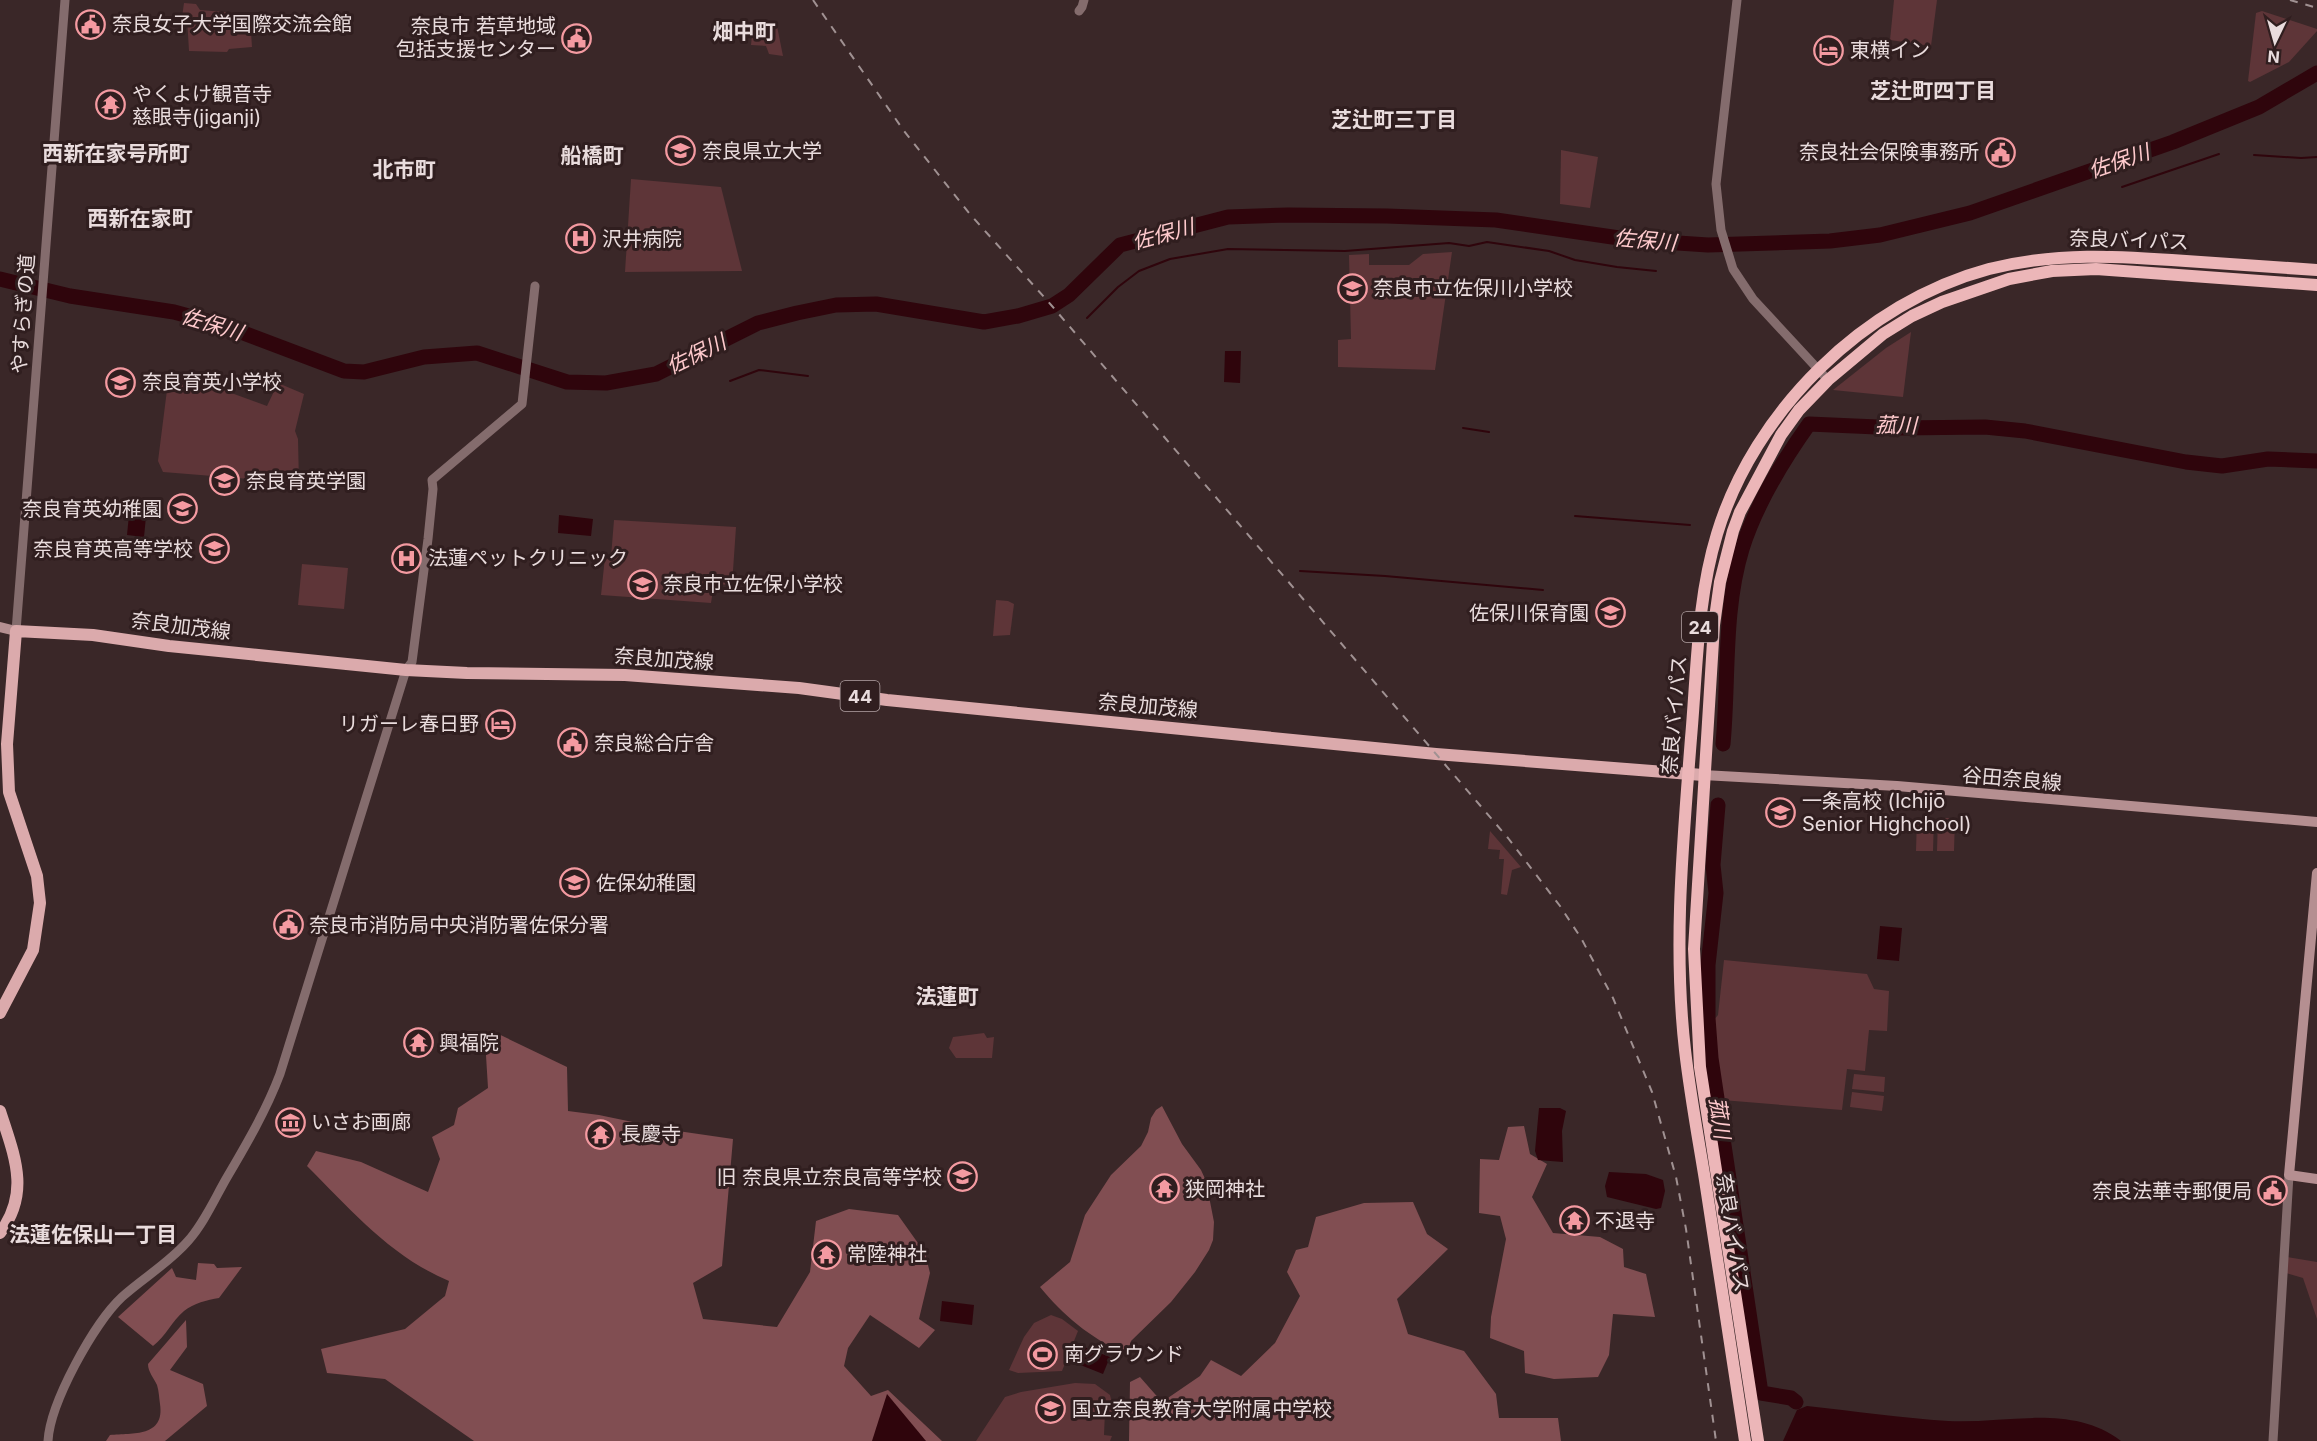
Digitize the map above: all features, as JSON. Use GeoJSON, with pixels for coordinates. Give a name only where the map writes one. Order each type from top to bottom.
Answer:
{"type":"FeatureCollection","features":[{"type":"Feature","properties":{"kind":"highway","name":"奈良バイパス"},"geometry":{"type":"LineString","coordinates":[[1745,1441],[1684,1048],[1680,960],[1680,870],[1701,618],[1707,576],[1717,534],[1744,467],[1763,435],[1789,400],[1819,370],[1873,324],[1917,297],[1962,278],[2014,264],[2056,257],[2100,255],[2317,270]]}},
{"type":"Feature","properties":{"kind":"highway","name":"奈良バイパス"},"geometry":{"type":"LineString","coordinates":[[1758,1441],[1700,1067],[1694,950],[1714,626],[1720,582],[1740,512],[1781,435],[1799,410],[1828,380],[1883,333],[1942,302],[2009,279],[2052,271],[2096,269],[2317,285]]}},
{"type":"Feature","properties":{"kind":"main road"},"geometry":{"type":"LineString","coordinates":[[0,627],[16,631],[7,744],[9,792],[37,876],[40,903],[33,950],[0,1013]]}},
{"type":"Feature","properties":{"kind":"main road","name":"奈良加茂線"},"geometry":{"type":"LineString","coordinates":[[16,631],[93,635],[180,647],[406,670],[626,675],[780,686],[898,701],[1436,754],[1703,775]]}},
{"type":"Feature","properties":{"kind":"main road","name":"谷田奈良線"},"geometry":{"type":"LineString","coordinates":[[1703,775],[1897,786],[2317,822]]}},
{"type":"Feature","properties":{"kind":"main road"},"geometry":{"type":"LineString","coordinates":[[2317,873],[2289,1175],[2317,1179]]}},
{"type":"Feature","properties":{"kind":"main road"},"geometry":{"type":"LineString","coordinates":[[0,1111],[16,1162],[18,1184],[12,1215],[0,1233]]}},
{"type":"Feature","properties":{"kind":"street","name":"やすらぎの道"},"geometry":{"type":"LineString","coordinates":[[16,631],[65,0]]}},
{"type":"Feature","properties":{"kind":"street"},"geometry":{"type":"LineString","coordinates":[[1079,11],[1083,8],[1084,0]]}},
{"type":"Feature","properties":{"kind":"street"},"geometry":{"type":"LineString","coordinates":[[1737,0],[1716,184],[1721,230],[1733,269],[1753,299],[1828,380]]}},
{"type":"Feature","properties":{"kind":"street"},"geometry":{"type":"LineString","coordinates":[[48,1441],[50,1422],[58,1400],[105,1317],[123,1296],[165,1263],[188,1241],[207,1214],[269,1103],[406,670],[412,662],[429,529],[432,480],[522,404],[535,286]]}},
{"type":"Feature","properties":{"kind":"street"},"geometry":{"type":"LineString","coordinates":[[2273,1441],[2289,1175]]}},
{"type":"Feature","properties":{"kind":"shaded area"},"geometry":{"type":"Polygon","coordinates":[[[1894,0],[1937,0],[1931,46],[1890,40],[1894,0]]]}},
{"type":"Feature","properties":{"kind":"shaded area"},"geometry":{"type":"Polygon","coordinates":[[[184,3],[196,4],[200,10],[249,14],[247,31],[251,32],[252,47],[229,49],[227,52],[189,51],[187,18],[182,17],[184,3]]]}},
{"type":"Feature","properties":{"kind":"shaded area"},"geometry":{"type":"Polygon","coordinates":[[[2262,11],[2317,29],[2317,31],[2289,62],[2250,82],[2248,81],[2256,13],[2262,11]]]}},
{"type":"Feature","properties":{"kind":"shaded area"},"geometry":{"type":"Polygon","coordinates":[[[753,25],[777,26],[783,56],[769,54],[766,46],[751,45],[753,25]]]}},
{"type":"Feature","properties":{"kind":"shaded area"},"geometry":{"type":"Polygon","coordinates":[[[1561,150],[1598,157],[1590,208],[1560,204],[1561,150]]]}},
{"type":"Feature","properties":{"kind":"shaded area"},"geometry":{"type":"Polygon","coordinates":[[[631,179],[721,187],[742,271],[625,272],[631,179]]]}},
{"type":"Feature","properties":{"kind":"shaded area"},"geometry":{"type":"Polygon","coordinates":[[[1452,252],[1435,370],[1338,367],[1338,340],[1351,339],[1349,255],[1369,254],[1369,265],[1409,265],[1423,254],[1452,252]]]}},
{"type":"Feature","properties":{"kind":"shaded area"},"geometry":{"type":"Polygon","coordinates":[[[1911,332],[1903,397],[1833,390],[1886,348],[1911,332]]]}},
{"type":"Feature","properties":{"kind":"shaded area"},"geometry":{"type":"Polygon","coordinates":[[[1225,351],[1241,351],[1240,383],[1224,382],[1225,351]]]}},
{"type":"Feature","properties":{"kind":"shaded area"},"geometry":{"type":"Polygon","coordinates":[[[182,375],[267,406],[278,383],[304,394],[295,431],[298,439],[299,483],[163,472],[158,461],[168,382],[182,375]]]}},
{"type":"Feature","properties":{"kind":"shaded area"},"geometry":{"type":"Polygon","coordinates":[[[130,505],[147,506],[144,537],[127,535],[130,505]]]}},
{"type":"Feature","properties":{"kind":"shaded area"},"geometry":{"type":"Polygon","coordinates":[[[559,515],[593,519],[591,536],[558,533],[559,515]]]}},
{"type":"Feature","properties":{"kind":"shaded area"},"geometry":{"type":"Polygon","coordinates":[[[614,520],[736,527],[732,585],[714,584],[711,603],[601,595],[605,557],[611,557],[614,520]]]}},
{"type":"Feature","properties":{"kind":"shaded area"},"geometry":{"type":"Polygon","coordinates":[[[302,564],[348,568],[344,609],[298,605],[302,564]]]}},
{"type":"Feature","properties":{"kind":"shaded area"},"geometry":{"type":"Polygon","coordinates":[[[996,600],[1014,604],[1010,635],[993,636],[996,600]]]}},
{"type":"Feature","properties":{"kind":"shaded area"},"geometry":{"type":"Polygon","coordinates":[[[1917,818],[1934,818],[1933,851],[1916,851],[1917,818]]]}},
{"type":"Feature","properties":{"kind":"shaded area"},"geometry":{"type":"Polygon","coordinates":[[[1938,818],[1955,818],[1954,851],[1937,851],[1938,818]]]}},
{"type":"Feature","properties":{"kind":"shaded area"},"geometry":{"type":"Polygon","coordinates":[[[1490,831],[1521,867],[1512,870],[1507,895],[1501,894],[1504,859],[1499,859],[1500,850],[1488,849],[1490,831]]]}},
{"type":"Feature","properties":{"kind":"shaded area"},"geometry":{"type":"Polygon","coordinates":[[[1880,926],[1902,928],[1899,961],[1877,959],[1880,926]]]}},
{"type":"Feature","properties":{"kind":"shaded area"},"geometry":{"type":"Polygon","coordinates":[[[1724,960],[1867,974],[1874,989],[1889,991],[1887,1031],[1869,1030],[1865,1071],[1847,1069],[1842,1110],[1722,1100],[1713,1021],[1718,1015],[1724,960]]]}},
{"type":"Feature","properties":{"kind":"shaded area"},"geometry":{"type":"Polygon","coordinates":[[[490,1030],[567,1067],[568,1111],[733,1139],[722,1266],[693,1283],[703,1319],[777,1327],[810,1272],[816,1221],[849,1209],[898,1215],[925,1253],[930,1273],[919,1319],[935,1330],[919,1348],[870,1315],[848,1348],[844,1366],[871,1396],[888,1390],[942,1441],[474,1441],[385,1379],[327,1373],[321,1349],[405,1329],[445,1296],[449,1281],[408,1259],[390,1245],[356,1216],[307,1166],[316,1151],[361,1162],[428,1192],[440,1159],[432,1137],[454,1125],[458,1108],[488,1088],[485,1039],[490,1030]]]}},
{"type":"Feature","properties":{"kind":"shaded area"},"geometry":{"type":"Polygon","coordinates":[[[984,1033],[987,1038],[994,1037],[992,1058],[956,1058],[949,1048],[953,1037],[984,1033]]]}},
{"type":"Feature","properties":{"kind":"shaded area"},"geometry":{"type":"Polygon","coordinates":[[[1854,1074],[1885,1077],[1884,1092],[1852,1089],[1854,1074]]]}},
{"type":"Feature","properties":{"kind":"shaded area"},"geometry":{"type":"Polygon","coordinates":[[[1852,1092],[1884,1096],[1882,1111],[1850,1107],[1852,1092]]]}},
{"type":"Feature","properties":{"kind":"shaded area"},"geometry":{"type":"Polygon","coordinates":[[[1162,1106],[1182,1144],[1206,1181],[1214,1222],[1213,1240],[1195,1272],[1171,1302],[1131,1341],[1128,1351],[1123,1352],[1111,1347],[1078,1325],[1040,1287],[1070,1262],[1085,1215],[1111,1175],[1141,1146],[1148,1132],[1151,1118],[1162,1106]]]}},
{"type":"Feature","properties":{"kind":"shaded area"},"geometry":{"type":"Polygon","coordinates":[[[1539,1108],[1560,1108],[1566,1111],[1562,1131],[1563,1162],[1538,1160],[1535,1151],[1539,1108]]]}},
{"type":"Feature","properties":{"kind":"shaded area"},"geometry":{"type":"Polygon","coordinates":[[[1524,1126],[1530,1154],[1547,1164],[1532,1197],[1553,1233],[1600,1237],[1623,1249],[1624,1267],[1646,1274],[1655,1317],[1613,1314],[1609,1355],[1598,1377],[1554,1379],[1525,1373],[1524,1351],[1490,1338],[1491,1317],[1506,1239],[1500,1216],[1479,1213],[1480,1159],[1499,1160],[1508,1127],[1524,1126]]]}},
{"type":"Feature","properties":{"kind":"shaded area"},"geometry":{"type":"Polygon","coordinates":[[[1609,1172],[1646,1174],[1663,1180],[1665,1191],[1661,1208],[1656,1209],[1607,1197],[1605,1186],[1609,1172]]]}},
{"type":"Feature","properties":{"kind":"shaded area"},"geometry":{"type":"Polygon","coordinates":[[[1413,1202],[1427,1234],[1448,1249],[1397,1299],[1408,1334],[1464,1351],[1496,1394],[1499,1418],[1558,1418],[1561,1441],[1129,1441],[1130,1382],[1140,1377],[1162,1402],[1200,1376],[1211,1360],[1241,1376],[1275,1343],[1300,1296],[1287,1272],[1296,1250],[1308,1247],[1316,1217],[1364,1203],[1413,1202]]]}},
{"type":"Feature","properties":{"kind":"shaded area"},"geometry":{"type":"Polygon","coordinates":[[[2287,1257],[2317,1262],[2317,1319],[2303,1278],[2286,1273],[2287,1257]]]}},
{"type":"Feature","properties":{"kind":"shaded area"},"geometry":{"type":"Polygon","coordinates":[[[198,1263],[214,1264],[217,1268],[242,1267],[219,1298],[188,1308],[153,1346],[118,1317],[172,1268],[176,1277],[196,1280],[198,1263]]]}},
{"type":"Feature","properties":{"kind":"shaded area"},"geometry":{"type":"Polygon","coordinates":[[[942,1301],[974,1305],[972,1325],[940,1321],[942,1301]]]}},
{"type":"Feature","properties":{"kind":"shaded area","name":"南グラウンド"},"geometry":{"type":"Polygon","coordinates":[[[1051,1315],[1062,1319],[1078,1331],[1062,1371],[1018,1373],[1009,1370],[1024,1337],[1034,1323],[1051,1315]]]}},
{"type":"Feature","properties":{"kind":"shaded area"},"geometry":{"type":"Polygon","coordinates":[[[186,1320],[187,1347],[170,1370],[203,1384],[207,1406],[165,1441],[106,1441],[110,1435],[145,1431],[158,1422],[160,1404],[158,1390],[148,1364],[186,1320]]]}},
{"type":"Feature","properties":{"kind":"shaded area"},"geometry":{"type":"Polygon","coordinates":[[[1079,1345],[1110,1357],[1103,1374],[1073,1362],[1079,1345]]]}},
{"type":"Feature","properties":{"kind":"shaded area"},"geometry":{"type":"Polygon","coordinates":[[[1075,1383],[1095,1384],[1110,1395],[1114,1412],[1105,1411],[1104,1435],[1112,1436],[1110,1441],[976,1441],[1005,1397],[1075,1383]]]}},
{"type":"Feature","properties":{"kind":"shaded area"},"geometry":{"type":"Polygon","coordinates":[[[887,1394],[926,1441],[872,1441],[887,1394]]]}},
{"type":"Feature","properties":{"kind":"shaded area"},"geometry":{"type":"Polygon","coordinates":[[[1807,1406],[1948,1421],[2060,1419],[2081,1422],[2102,1429],[2121,1441],[1783,1441],[1797,1410],[1807,1406]]]}},
{"type":"Feature","properties":{"kind":"waterway","name":"佐保川"},"geometry":{"type":"LineString","coordinates":[[0,279],[70,296],[174,312],[225,326],[344,371],[364,372],[424,357],[477,353],[567,382],[606,383],[656,374],[758,323],[836,305],[876,304],[984,322],[1018,316],[1052,306],[1069,295],[1120,245],[1228,217],[1387,216],[1496,220],[1633,240],[1708,245],[1830,241],[1880,235],[1970,213],[2173,142],[2259,107],[2317,73]]}},
{"type":"Feature","properties":{"kind":"waterway"},"geometry":{"type":"LineString","coordinates":[[2122,187],[2219,154]]}},
{"type":"Feature","properties":{"kind":"waterway"},"geometry":{"type":"LineString","coordinates":[[2254,155],[2317,157]]}},
{"type":"Feature","properties":{"kind":"waterway"},"geometry":{"type":"LineString","coordinates":[[1087,318],[1118,287],[1139,271],[1170,259],[1228,249],[1345,251],[1449,243],[1469,246],[1487,242],[1549,251],[1575,260],[1656,271]]}},
{"type":"Feature","properties":{"kind":"waterway"},"geometry":{"type":"LineString","coordinates":[[730,381],[759,370],[808,376]]}},
{"type":"Feature","properties":{"kind":"waterway","name":"菰川"},"geometry":{"type":"LineString","coordinates":[[1723,744],[1729,621],[1742,549],[1771,484],[1809,424],[1900,428],[1985,427],[2025,431],[2186,462],[2222,466],[2268,459],[2317,461]]}},
{"type":"Feature","properties":{"kind":"waterway"},"geometry":{"type":"LineString","coordinates":[[1463,428],[1489,432]]}},
{"type":"Feature","properties":{"kind":"waterway"},"geometry":{"type":"LineString","coordinates":[[1575,516],[1690,525]]}},
{"type":"Feature","properties":{"kind":"waterway"},"geometry":{"type":"LineString","coordinates":[[1300,571],[1543,590]]}},
{"type":"Feature","properties":{"kind":"waterway","name":"菰川"},"geometry":{"type":"LineString","coordinates":[[1718,805],[1713,865],[1716,893],[1708,965],[1711,1058],[1761,1393],[1791,1398],[1796,1402]]}},
{"type":"Feature","properties":{"kind":"railway"},"geometry":{"type":"LineString","coordinates":[[813,0],[904,131],[969,213],[1052,306],[1508,838],[1560,906],[1581,938],[1613,998],[1652,1092],[1676,1177],[1686,1229],[1716,1441]]}},
{"type":"Feature","properties":{"kind":"railway"},"geometry":{"type":"LineString","coordinates":[[2290,0],[2317,8]]}},
{"type":"Feature","properties":{"kind":"place","name":"奈良女子大学国際交流会館"},"geometry":{"type":"Point","coordinates":[91,24]}},
{"type":"Feature","properties":{"kind":"place","name":"奈良市 若草地域 包括支援センター"},"geometry":{"type":"Point","coordinates":[577,38]}},
{"type":"Feature","properties":{"kind":"place","name":"東横イン"},"geometry":{"type":"Point","coordinates":[1829,50]}},
{"type":"Feature","properties":{"kind":"place","name":"やくよけ観音寺 慈眼寺(jiganji)"},"geometry":{"type":"Point","coordinates":[111,105]}},
{"type":"Feature","properties":{"kind":"place","name":"奈良県立大学"},"geometry":{"type":"Point","coordinates":[681,151]}},
{"type":"Feature","properties":{"kind":"place","name":"奈良社会保険事務所"},"geometry":{"type":"Point","coordinates":[2000,152]}},
{"type":"Feature","properties":{"kind":"place","name":"沢井病院"},"geometry":{"type":"Point","coordinates":[581,239]}},
{"type":"Feature","properties":{"kind":"place","name":"奈良市立佐保川小学校"},"geometry":{"type":"Point","coordinates":[1352,288]}},
{"type":"Feature","properties":{"kind":"place","name":"奈良育英小学校"},"geometry":{"type":"Point","coordinates":[121,382]}},
{"type":"Feature","properties":{"kind":"place","name":"奈良育英学園"},"geometry":{"type":"Point","coordinates":[225,481]}},
{"type":"Feature","properties":{"kind":"place","name":"奈良育英幼稚園"},"geometry":{"type":"Point","coordinates":[183,509]}},
{"type":"Feature","properties":{"kind":"place","name":"奈良育英高等学校"},"geometry":{"type":"Point","coordinates":[214,549]}},
{"type":"Feature","properties":{"kind":"place","name":"法蓮ペットクリニック"},"geometry":{"type":"Point","coordinates":[407,558]}},
{"type":"Feature","properties":{"kind":"place","name":"奈良市立佐保小学校"},"geometry":{"type":"Point","coordinates":[642,584]}},
{"type":"Feature","properties":{"kind":"place","name":"佐保川保育園"},"geometry":{"type":"Point","coordinates":[1610,613]}},
{"type":"Feature","properties":{"kind":"place","name":"リガーレ春日野"},"geometry":{"type":"Point","coordinates":[500,724]}},
{"type":"Feature","properties":{"kind":"place","name":"奈良総合庁舎"},"geometry":{"type":"Point","coordinates":[573,743]}},
{"type":"Feature","properties":{"kind":"place","name":"一条高校 (Ichijō Senior Highchool)"},"geometry":{"type":"Point","coordinates":[1781,812]}},
{"type":"Feature","properties":{"kind":"place","name":"佐保幼稚園"},"geometry":{"type":"Point","coordinates":[575,883]}},
{"type":"Feature","properties":{"kind":"place","name":"奈良市消防局中央消防署佐保分署"},"geometry":{"type":"Point","coordinates":[288,925]}},
{"type":"Feature","properties":{"kind":"place","name":"興福院"},"geometry":{"type":"Point","coordinates":[418,1043]}},
{"type":"Feature","properties":{"kind":"place","name":"いさお画廊"},"geometry":{"type":"Point","coordinates":[290,1122]}},
{"type":"Feature","properties":{"kind":"place","name":"長慶寺"},"geometry":{"type":"Point","coordinates":[600,1134]}},
{"type":"Feature","properties":{"kind":"place","name":"旧 奈良県立奈良高等学校"},"geometry":{"type":"Point","coordinates":[963,1177]}},
{"type":"Feature","properties":{"kind":"place","name":"狭岡神社"},"geometry":{"type":"Point","coordinates":[1164,1189]}},
{"type":"Feature","properties":{"kind":"place","name":"奈良法華寺郵便局"},"geometry":{"type":"Point","coordinates":[2273,1191]}},
{"type":"Feature","properties":{"kind":"place","name":"不退寺"},"geometry":{"type":"Point","coordinates":[1574,1221]}},
{"type":"Feature","properties":{"kind":"place","name":"常陸神社"},"geometry":{"type":"Point","coordinates":[826,1254]}},
{"type":"Feature","properties":{"kind":"place","name":"南グラウンド"},"geometry":{"type":"Point","coordinates":[1043,1354]}},
{"type":"Feature","properties":{"kind":"place","name":"国立奈良教育大学附属中学校"},"geometry":{"type":"Point","coordinates":[1051,1409]}},
{"type":"Feature","properties":{"kind":"district","name":"畑中町"},"geometry":{"type":"Point","coordinates":[744,31]}},
{"type":"Feature","properties":{"kind":"district","name":"芝辻町四丁目"},"geometry":{"type":"Point","coordinates":[1933,90]}},
{"type":"Feature","properties":{"kind":"district","name":"芝辻町三丁目"},"geometry":{"type":"Point","coordinates":[1394,119]}},
{"type":"Feature","properties":{"kind":"district","name":"西新在家号所町"},"geometry":{"type":"Point","coordinates":[116,153]}},
{"type":"Feature","properties":{"kind":"district","name":"船橋町"},"geometry":{"type":"Point","coordinates":[592,155]}},
{"type":"Feature","properties":{"kind":"district","name":"北市町"},"geometry":{"type":"Point","coordinates":[404,169]}},
{"type":"Feature","properties":{"kind":"district","name":"西新在家町"},"geometry":{"type":"Point","coordinates":[140,218]}},
{"type":"Feature","properties":{"kind":"district","name":"法蓮町"},"geometry":{"type":"Point","coordinates":[947,996]}},
{"type":"Feature","properties":{"kind":"district","name":"法蓮佐保山一丁目"},"geometry":{"type":"Point","coordinates":[93,1234]}}]}
